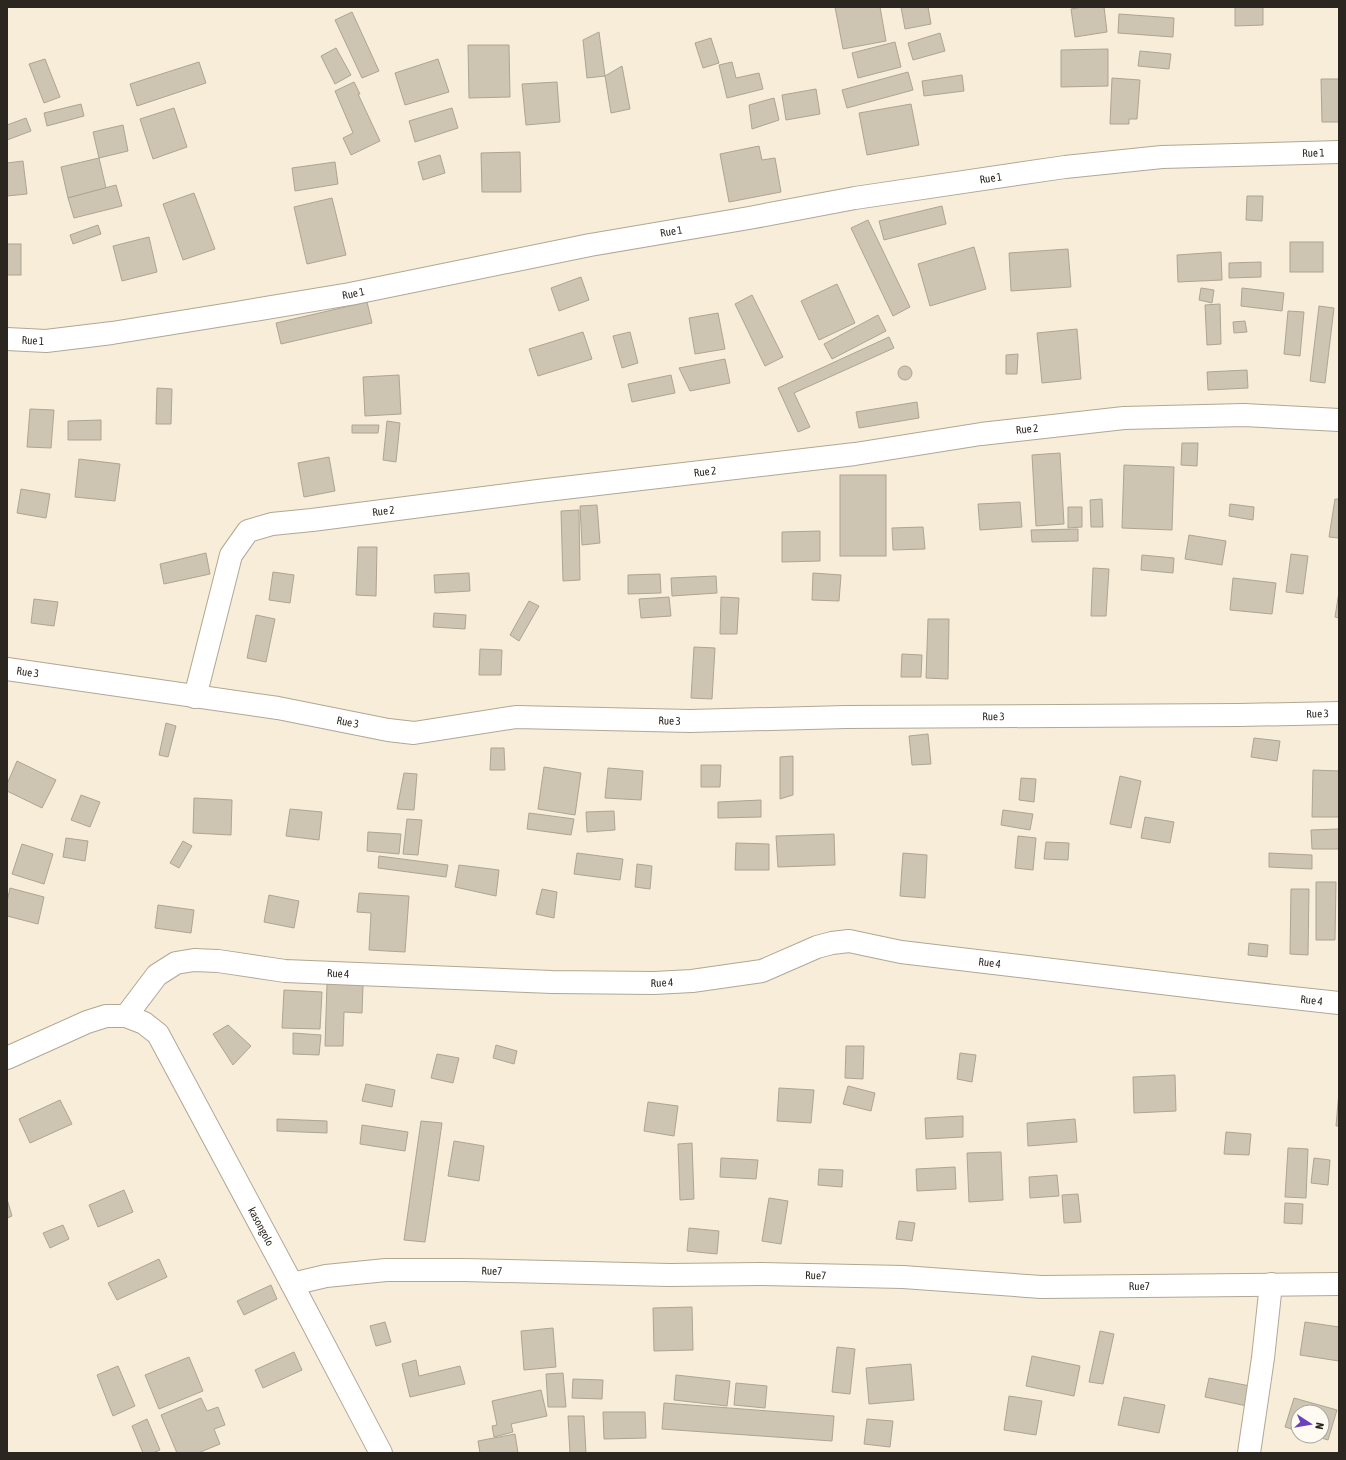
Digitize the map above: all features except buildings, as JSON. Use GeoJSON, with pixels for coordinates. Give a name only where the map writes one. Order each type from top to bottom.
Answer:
{"type":"FeatureCollection","features":[{"type":"Feature","properties":{"kind":"street","name":"Rue 1"},"geometry":{"type":"LineString","coordinates":[[7,339],[46,341],[112,333],[236,313],[350,294],[590,245],[855,198],[1065,167],[1162,157],[1339,152]]}},
{"type":"Feature","properties":{"kind":"street","name":"Rue 2"},"geometry":{"type":"LineString","coordinates":[[195,697],[230,555],[248,531],[272,524],[855,454],[982,434],[1124,418],[1244,415],[1339,420]]}},
{"type":"Feature","properties":{"kind":"street","name":"Rue 3"},"geometry":{"type":"LineString","coordinates":[[7,669],[278,708],[388,730],[414,733],[516,717],[690,721],[1339,713]]}},
{"type":"Feature","properties":{"kind":"street","name":"Rue 4"},"geometry":{"type":"LineString","coordinates":[[126,1016],[157,975],[176,963],[194,960],[218,961],[292,971],[552,982],[654,983],[692,981],[762,971],[817,947],[849,941],[909,953],[1339,1003]]}},
{"type":"Feature","properties":{"kind":"street"},"geometry":{"type":"LineString","coordinates":[[7,1058],[87,1022],[106,1016],[126,1016]]}},
{"type":"Feature","properties":{"kind":"street","name":"kasongolo"},"geometry":{"type":"LineString","coordinates":[[126,1016],[144,1023],[158,1034],[381,1453]]}},
{"type":"Feature","properties":{"kind":"street","name":"Rue7"},"geometry":{"type":"LineString","coordinates":[[292,1284],[326,1276],[386,1270],[661,1275],[761,1274],[903,1277],[1041,1287],[1339,1284]]}},
{"type":"Feature","properties":{"kind":"street"},"geometry":{"type":"LineString","coordinates":[[1249,1453],[1263,1358],[1271,1284]]}}]}
